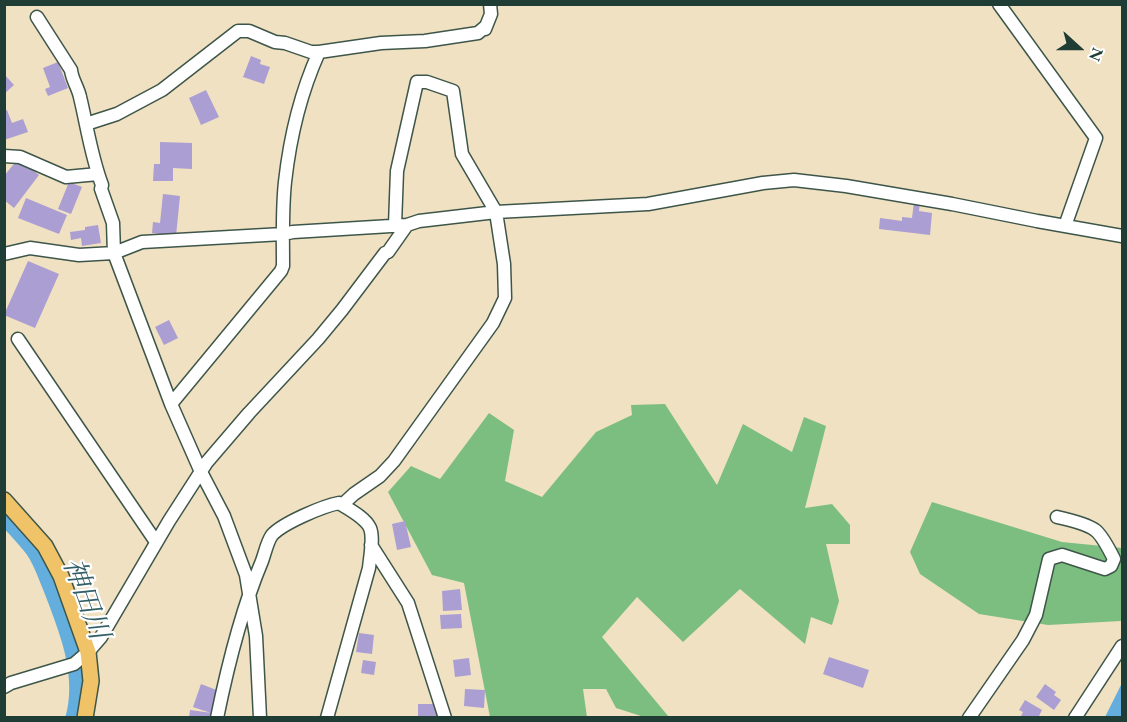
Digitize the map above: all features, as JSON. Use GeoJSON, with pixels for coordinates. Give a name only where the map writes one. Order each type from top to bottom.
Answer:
{"type":"FeatureCollection","features":[{"type":"Feature","properties":{"kind":"main road"},"geometry":{"type":"LineString","coordinates":[[4,500],[45,546],[61,576],[88,652],[91,681],[85,717]]}},
{"type":"Feature","properties":{"kind":"street"},"geometry":{"type":"LineString","coordinates":[[86,124],[117,114],[162,90],[238,31],[249,31],[275,42],[311,52],[341,50],[381,43],[425,41],[478,33],[485,27],[485,29],[491,14],[490,4]]}},
{"type":"Feature","properties":{"kind":"street"},"geometry":{"type":"LineString","coordinates":[[999,4],[1096,138],[1065,226]]}},
{"type":"Feature","properties":{"kind":"street"},"geometry":{"type":"LineString","coordinates":[[37,16],[71,70],[80,94],[87,134],[102,185],[101,189],[113,223],[114,253],[171,404],[201,472],[224,516],[246,575],[256,636],[260,717]]}},
{"type":"Feature","properties":{"kind":"street"},"geometry":{"type":"LineString","coordinates":[[171,404],[281,271],[285,183],[297,113],[309,74],[319,52]]}},
{"type":"Feature","properties":{"kind":"street"},"geometry":{"type":"LineString","coordinates":[[4,687],[74,664],[88,652],[101,637],[156,542],[207,462],[318,339],[388,252],[401,225],[397,171],[417,82],[427,82],[453,91],[462,154],[496,212],[504,264],[505,298],[494,323],[394,460],[380,476],[342,505]]}},
{"type":"Feature","properties":{"kind":"street"},"geometry":{"type":"LineString","coordinates":[[4,156],[20,157],[66,177],[98,174]]}},
{"type":"Feature","properties":{"kind":"street"},"geometry":{"type":"LineString","coordinates":[[4,254],[30,248],[78,255],[114,253],[142,242],[401,225],[496,212],[648,204],[763,183],[794,180],[846,186],[1122,236]]}},
{"type":"Feature","properties":{"kind":"street"},"geometry":{"type":"LineString","coordinates":[[18,339],[156,542]]}},
{"type":"Feature","properties":{"kind":"street"},"geometry":{"type":"LineString","coordinates":[[218,717],[227,669],[249,591],[272,536],[289,523],[329,505],[339,503],[356,513],[370,528],[371,545],[369,568],[327,717]]}},
{"type":"Feature","properties":{"kind":"street"},"geometry":{"type":"LineString","coordinates":[[969,717],[1023,640],[1035,615],[1049,559],[1062,555],[1105,569],[1111,566],[1114,559],[1096,530],[1057,517]]}},
{"type":"Feature","properties":{"kind":"street"},"geometry":{"type":"LineString","coordinates":[[371,545],[408,603],[445,717]]}},
{"type":"Feature","properties":{"kind":"street"},"geometry":{"type":"LineString","coordinates":[[1075,717],[1122,646]]}},
{"type":"Feature","properties":{"kind":"green space"},"geometry":{"type":"Polygon","coordinates":[[[665,404],[717,485],[743,424],[792,452],[804,417],[826,426],[805,508],[832,504],[850,525],[850,544],[826,544],[839,601],[832,625],[811,617],[805,644],[740,589],[683,642],[637,597],[602,637],[669,717],[641,717],[616,708],[606,689],[583,689],[587,717],[490,717],[464,583],[432,575],[388,492],[411,466],[440,479],[489,413],[514,430],[505,481],[542,497],[596,432],[632,415],[631,405],[665,404]]]}},
{"type":"Feature","properties":{"kind":"green space"},"geometry":{"type":"Polygon","coordinates":[[[932,502],[1062,542],[1122,548],[1121,621],[1048,625],[979,614],[920,574],[910,552],[932,502]]]}},
{"type":"Feature","properties":{"kind":"water"},"geometry":{"type":"Polygon","coordinates":[[[1122,683],[1122,717],[1105,717],[1122,683]]]}},
{"type":"Feature","properties":{"kind":"building"},"geometry":{"type":"Polygon","coordinates":[[[251,56],[261,60],[260,64],[270,67],[264,84],[243,77],[251,56]]]}},
{"type":"Feature","properties":{"kind":"building"},"geometry":{"type":"Polygon","coordinates":[[[58,62],[68,88],[48,96],[45,89],[50,87],[43,68],[58,62]]]}},
{"type":"Feature","properties":{"kind":"building"},"geometry":{"type":"Polygon","coordinates":[[[4,74],[14,85],[4,94],[4,74]]]}},
{"type":"Feature","properties":{"kind":"building"},"geometry":{"type":"Polygon","coordinates":[[[206,90],[219,117],[201,125],[189,98],[206,90]]]}},
{"type":"Feature","properties":{"kind":"building"},"geometry":{"type":"Polygon","coordinates":[[[7,110],[12,123],[23,119],[28,132],[4,140],[4,111],[7,110]]]}},
{"type":"Feature","properties":{"kind":"building"},"geometry":{"type":"Polygon","coordinates":[[[160,142],[192,143],[192,169],[173,168],[173,181],[153,181],[154,164],[160,164],[160,142]]]}},
{"type":"Feature","properties":{"kind":"building"},"geometry":{"type":"Polygon","coordinates":[[[18,159],[39,175],[14,208],[4,200],[4,176],[18,159]]]}},
{"type":"Feature","properties":{"kind":"building"},"geometry":{"type":"Polygon","coordinates":[[[69,182],[82,187],[71,214],[58,209],[69,182]]]}},
{"type":"Feature","properties":{"kind":"building"},"geometry":{"type":"Polygon","coordinates":[[[163,194],[180,196],[176,236],[152,233],[153,222],[160,223],[163,194]]]}},
{"type":"Feature","properties":{"kind":"building"},"geometry":{"type":"Polygon","coordinates":[[[26,198],[67,215],[59,234],[18,218],[26,198]]]}},
{"type":"Feature","properties":{"kind":"building"},"geometry":{"type":"Polygon","coordinates":[[[914,202],[920,202],[919,211],[932,213],[930,235],[879,229],[880,218],[902,221],[902,217],[912,218],[914,202]]]}},
{"type":"Feature","properties":{"kind":"building"},"geometry":{"type":"Polygon","coordinates":[[[98,225],[101,243],[82,246],[81,238],[71,240],[70,232],[98,225]]]}},
{"type":"Feature","properties":{"kind":"building"},"geometry":{"type":"Polygon","coordinates":[[[28,261],[59,274],[35,328],[4,315],[28,261]]]}},
{"type":"Feature","properties":{"kind":"building"},"geometry":{"type":"Polygon","coordinates":[[[169,320],[178,338],[164,345],[155,327],[169,320]]]}},
{"type":"Feature","properties":{"kind":"building"},"geometry":{"type":"Polygon","coordinates":[[[405,521],[411,547],[397,550],[392,524],[405,521]]]}},
{"type":"Feature","properties":{"kind":"building"},"geometry":{"type":"Polygon","coordinates":[[[460,589],[462,610],[443,611],[442,591],[460,589]]]}},
{"type":"Feature","properties":{"kind":"building"},"geometry":{"type":"Polygon","coordinates":[[[461,614],[462,628],[441,629],[440,615],[461,614]]]}},
{"type":"Feature","properties":{"kind":"building"},"geometry":{"type":"Polygon","coordinates":[[[359,633],[374,635],[372,654],[356,652],[359,633]]]}},
{"type":"Feature","properties":{"kind":"building"},"geometry":{"type":"Polygon","coordinates":[[[829,657],[869,670],[863,688],[823,674],[829,657]]]}},
{"type":"Feature","properties":{"kind":"building"},"geometry":{"type":"Polygon","coordinates":[[[469,658],[471,675],[455,677],[453,660],[469,658]]]}},
{"type":"Feature","properties":{"kind":"building"},"geometry":{"type":"Polygon","coordinates":[[[363,660],[376,662],[374,675],[361,673],[363,660]]]}},
{"type":"Feature","properties":{"kind":"building"},"geometry":{"type":"Polygon","coordinates":[[[201,684],[219,691],[211,713],[193,707],[201,684]]]}},
{"type":"Feature","properties":{"kind":"building"},"geometry":{"type":"Polygon","coordinates":[[[1045,684],[1056,692],[1054,695],[1061,700],[1054,710],[1036,697],[1045,684]]]}},
{"type":"Feature","properties":{"kind":"building"},"geometry":{"type":"Polygon","coordinates":[[[465,689],[485,690],[484,708],[464,706],[465,689]]]}},
{"type":"Feature","properties":{"kind":"building"},"geometry":{"type":"Polygon","coordinates":[[[1025,700],[1042,710],[1038,718],[1020,718],[1023,712],[1019,710],[1025,700]]]}},
{"type":"Feature","properties":{"kind":"building"},"geometry":{"type":"Polygon","coordinates":[[[418,704],[437,704],[437,718],[418,718],[418,704]]]}},
{"type":"Feature","properties":{"kind":"building"},"geometry":{"type":"Polygon","coordinates":[[[190,710],[212,713],[211,718],[189,718],[190,710]]]}},
{"type":"Feature","properties":{"kind":"waterway","name":"神田川"},"geometry":{"type":"LineString","coordinates":[[4,513],[38,552],[65,618],[75,650],[80,684],[76,718]]}}]}
